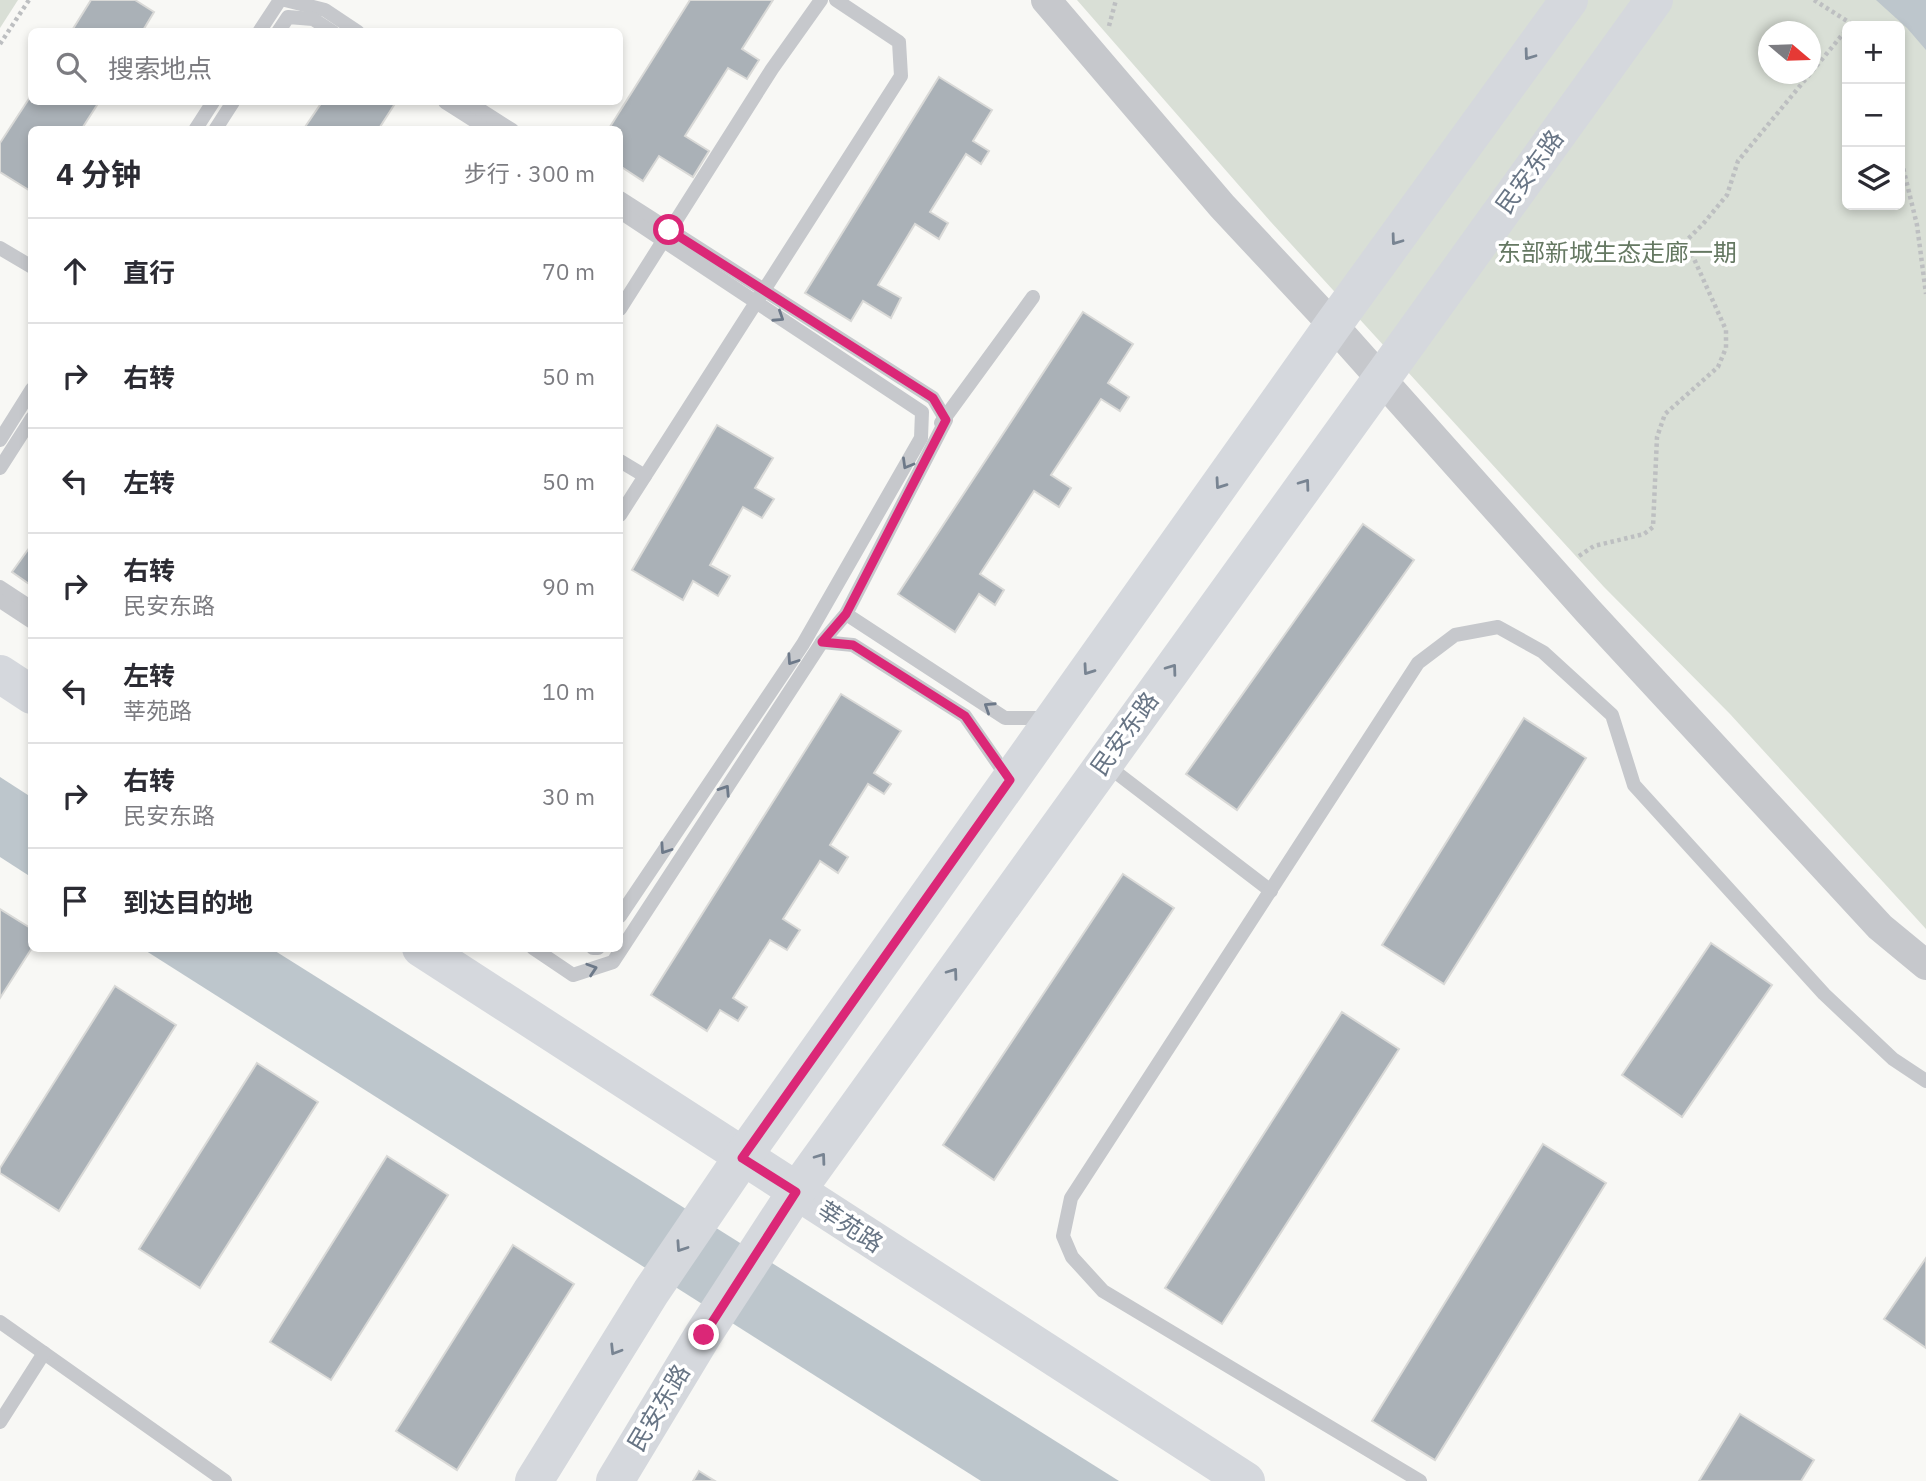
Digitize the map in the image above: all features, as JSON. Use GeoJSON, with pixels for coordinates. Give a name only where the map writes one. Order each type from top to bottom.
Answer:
{"type":"FeatureCollection","features":[{"type":"Feature","properties":{"kind":"main road"},"geometry":{"type":"LineString","coordinates":[[534,1481],[651,1292],[711,1202],[1333,326],[1569,0]]}},
{"type":"Feature","properties":{"kind":"main road","name":"民安东路"},"geometry":{"type":"LineString","coordinates":[[615,1481],[796,1192],[1654,0]]}},
{"type":"Feature","properties":{"kind":"main road"},"geometry":{"type":"LineString","coordinates":[[0,674],[28,692]]}},
{"type":"Feature","properties":{"kind":"main road","name":"莘苑路"},"geometry":{"type":"LineString","coordinates":[[427,952],[742,1158],[1246,1481]]}},
{"type":"Feature","properties":{"kind":"street"},"geometry":{"type":"LineString","coordinates":[[1046,0],[1222,206],[1554,573],[1880,927],[1926,965]]}},
{"type":"Feature","properties":{"kind":"lane"},"geometry":{"type":"LineString","coordinates":[[262,28],[280,0]]}},
{"type":"Feature","properties":{"kind":"lane"},"geometry":{"type":"LineString","coordinates":[[285,0],[325,10],[352,28]]}},
{"type":"Feature","properties":{"kind":"lane"},"geometry":{"type":"LineString","coordinates":[[623,304],[772,69],[821,0]]}},
{"type":"Feature","properties":{"kind":"lane"},"geometry":{"type":"LineString","coordinates":[[623,510],[901,76],[900,41],[836,0]]}},
{"type":"Feature","properties":{"kind":"lane"},"geometry":{"type":"LineString","coordinates":[[281,28],[288,17],[313,19],[327,28]]}},
{"type":"Feature","properties":{"kind":"lane"},"geometry":{"type":"LineString","coordinates":[[198,126],[211,105]]}},
{"type":"Feature","properties":{"kind":"lane"},"geometry":{"type":"LineString","coordinates":[[218,126],[231,105]]}},
{"type":"Feature","properties":{"kind":"lane"},"geometry":{"type":"LineString","coordinates":[[450,105],[483,126]]}},
{"type":"Feature","properties":{"kind":"lane"},"geometry":{"type":"LineString","coordinates":[[473,105],[506,126]]}},
{"type":"Feature","properties":{"kind":"lane"},"geometry":{"type":"LineString","coordinates":[[623,200],[666,235],[760,296],[933,398],[946,420]]}},
{"type":"Feature","properties":{"kind":"lane"},"geometry":{"type":"LineString","coordinates":[[623,214],[666,235]]}},
{"type":"Feature","properties":{"kind":"lane"},"geometry":{"type":"LineString","coordinates":[[0,248],[28,265]]}},
{"type":"Feature","properties":{"kind":"lane"},"geometry":{"type":"LineString","coordinates":[[760,296],[922,412],[921,438]]}},
{"type":"Feature","properties":{"kind":"lane"},"geometry":{"type":"LineString","coordinates":[[623,947],[822,642],[846,614],[946,420],[1033,297]]}},
{"type":"Feature","properties":{"kind":"lane"},"geometry":{"type":"LineString","coordinates":[[0,439],[28,395]]}},
{"type":"Feature","properties":{"kind":"lane"},"geometry":{"type":"LineString","coordinates":[[623,912],[803,644],[921,438],[946,420]]}},
{"type":"Feature","properties":{"kind":"lane"},"geometry":{"type":"LineString","coordinates":[[0,468],[28,424]]}},
{"type":"Feature","properties":{"kind":"lane"},"geometry":{"type":"LineString","coordinates":[[623,463],[645,476]]}},
{"type":"Feature","properties":{"kind":"lane"},"geometry":{"type":"LineString","coordinates":[[0,587],[28,605]]}},
{"type":"Feature","properties":{"kind":"lane"},"geometry":{"type":"LineString","coordinates":[[0,601],[28,619]]}},
{"type":"Feature","properties":{"kind":"lane"},"geometry":{"type":"LineString","coordinates":[[846,614],[1006,718],[1054,718]]}},
{"type":"Feature","properties":{"kind":"lane"},"geometry":{"type":"LineString","coordinates":[[1420,1481],[1103,1291],[1072,1256],[1063,1236],[1071,1198],[1419,663],[1455,635],[1498,627],[1543,652],[1612,715],[1634,785],[1824,994],[1893,1059],[1926,1081]]}},
{"type":"Feature","properties":{"kind":"lane"},"geometry":{"type":"LineString","coordinates":[[822,642],[853,645],[965,716],[1010,780]]}},
{"type":"Feature","properties":{"kind":"lane"},"geometry":{"type":"LineString","coordinates":[[1104,763],[1271,891]]}},
{"type":"Feature","properties":{"kind":"lane"},"geometry":{"type":"LineString","coordinates":[[539,952],[573,975],[613,962],[620,952]]}},
{"type":"Feature","properties":{"kind":"lane"},"geometry":{"type":"LineString","coordinates":[[0,1322],[225,1481]]}},
{"type":"Feature","properties":{"kind":"lane"},"geometry":{"type":"LineString","coordinates":[[0,1422],[44,1353]]}},
{"type":"Feature","properties":{"kind":"path"},"geometry":{"type":"LineString","coordinates":[[0,44],[29,0]]}},
{"type":"Feature","properties":{"kind":"path"},"geometry":{"type":"LineString","coordinates":[[1814,0],[1844,21]]}},
{"type":"Feature","properties":{"kind":"path"},"geometry":{"type":"LineString","coordinates":[[1554,573],[1594,547],[1644,534],[1653,527],[1657,437],[1665,414],[1718,367],[1726,348],[1726,330],[1686,241],[1727,195],[1738,161],[1842,37]]}},
{"type":"Feature","properties":{"kind":"path"},"geometry":{"type":"LineString","coordinates":[[1905,176],[1917,225],[1926,294]]}},
{"type":"Feature","properties":{"kind":"green space"},"geometry":{"type":"Polygon","coordinates":[[[0,0],[18,0],[0,28],[0,0]]]}},
{"type":"Feature","properties":{"kind":"green space","name":"东部新城生态走廊一期"},"geometry":{"type":"Polygon","coordinates":[[[1077,0],[1926,0],[1926,929],[1730,714],[1604,587],[1270,221],[1077,0]]]}},
{"type":"Feature","properties":{"kind":"shaded area"},"geometry":{"type":"Polygon","coordinates":[[[1876,0],[1926,0],[1926,50],[1905,26],[1905,21],[1899,21],[1876,0]]]}},
{"type":"Feature","properties":{"kind":"shaded area"},"geometry":{"type":"Polygon","coordinates":[[[0,777],[28,795],[28,875],[0,857],[0,777]]]}},
{"type":"Feature","properties":{"kind":"shaded area"},"geometry":{"type":"Polygon","coordinates":[[[148,952],[277,952],[1119,1481],[981,1481],[148,952]]]}},
{"type":"Feature","properties":{"kind":"building"},"geometry":{"type":"Polygon","coordinates":[[[91,0],[135,0],[154,12],[144,28],[74,28],[91,0]]]}},
{"type":"Feature","properties":{"kind":"building"},"geometry":{"type":"Polygon","coordinates":[[[690,0],[773,0],[742,49],[759,60],[747,79],[728,68],[685,136],[709,151],[693,177],[659,156],[643,181],[623,168],[623,126],[611,126],[690,0]]]}},
{"type":"Feature","properties":{"kind":"building"},"geometry":{"type":"Polygon","coordinates":[[[939,77],[992,110],[973,141],[989,151],[981,164],[966,154],[930,212],[948,223],[939,239],[915,224],[878,285],[901,298],[891,318],[863,301],[851,321],[805,293],[939,77]]]}},
{"type":"Feature","properties":{"kind":"building"},"geometry":{"type":"Polygon","coordinates":[[[28,100],[28,105],[97,105],[84,126],[28,126],[28,190],[0,172],[0,143],[28,100]]]}},
{"type":"Feature","properties":{"kind":"building"},"geometry":{"type":"Polygon","coordinates":[[[320,105],[394,105],[381,126],[306,126],[320,105]]]}},
{"type":"Feature","properties":{"kind":"building"},"geometry":{"type":"Polygon","coordinates":[[[1083,312],[1133,344],[1108,383],[1129,397],[1120,411],[1101,399],[1051,475],[1071,488],[1059,507],[1034,491],[980,574],[1004,590],[995,605],[979,594],[955,632],[898,594],[1083,312]]]}},
{"type":"Feature","properties":{"kind":"building"},"geometry":{"type":"Polygon","coordinates":[[[717,425],[773,458],[755,488],[774,499],[762,518],[743,507],[710,565],[730,576],[718,596],[693,581],[683,600],[632,570],[717,425]]]}},
{"type":"Feature","properties":{"kind":"building"},"geometry":{"type":"Polygon","coordinates":[[[1363,524],[1414,560],[1237,810],[1186,774],[1363,524]]]}},
{"type":"Feature","properties":{"kind":"building"},"geometry":{"type":"Polygon","coordinates":[[[28,550],[28,583],[12,572],[28,550]]]}},
{"type":"Feature","properties":{"kind":"building"},"geometry":{"type":"Polygon","coordinates":[[[841,694],[901,731],[874,773],[891,784],[884,794],[868,784],[830,845],[848,857],[838,873],[820,861],[783,919],[800,930],[787,950],[770,940],[733,998],[747,1007],[738,1021],[720,1010],[707,1031],[651,995],[841,694]]]}},
{"type":"Feature","properties":{"kind":"building"},"geometry":{"type":"Polygon","coordinates":[[[1524,718],[1586,758],[1444,984],[1382,945],[1524,718]]]}},
{"type":"Feature","properties":{"kind":"building"},"geometry":{"type":"Polygon","coordinates":[[[1123,874],[1174,908],[994,1180],[943,1145],[1123,874]]]}},
{"type":"Feature","properties":{"kind":"building"},"geometry":{"type":"Polygon","coordinates":[[[0,909],[28,926],[29,952],[0,998],[0,909]]]}},
{"type":"Feature","properties":{"kind":"building"},"geometry":{"type":"Polygon","coordinates":[[[1711,943],[1772,985],[1682,1117],[1622,1075],[1711,943]]]}},
{"type":"Feature","properties":{"kind":"building"},"geometry":{"type":"Polygon","coordinates":[[[115,986],[176,1025],[59,1211],[0,1173],[0,1168],[115,986]]]}},
{"type":"Feature","properties":{"kind":"building"},"geometry":{"type":"Polygon","coordinates":[[[1342,1012],[1399,1049],[1222,1324],[1165,1288],[1342,1012]]]}},
{"type":"Feature","properties":{"kind":"building"},"geometry":{"type":"Polygon","coordinates":[[[257,1063],[318,1102],[200,1288],[139,1249],[257,1063]]]}},
{"type":"Feature","properties":{"kind":"building"},"geometry":{"type":"Polygon","coordinates":[[[1543,1144],[1606,1183],[1435,1460],[1372,1421],[1543,1144]]]}},
{"type":"Feature","properties":{"kind":"building"},"geometry":{"type":"Polygon","coordinates":[[[387,1156],[448,1195],[331,1380],[270,1342],[387,1156]]]}},
{"type":"Feature","properties":{"kind":"building"},"geometry":{"type":"Polygon","coordinates":[[[513,1245],[574,1284],[457,1470],[396,1431],[513,1245]]]}},
{"type":"Feature","properties":{"kind":"building"},"geometry":{"type":"Polygon","coordinates":[[[1926,1258],[1926,1348],[1884,1319],[1926,1258]]]}},
{"type":"Feature","properties":{"kind":"building"},"geometry":{"type":"Polygon","coordinates":[[[1740,1414],[1814,1460],[1801,1481],[1699,1481],[1740,1414]]]}},
{"type":"Feature","properties":{"kind":"building"},"geometry":{"type":"Polygon","coordinates":[[[699,1471],[715,1481],[693,1481],[699,1471]]]}},
{"type":"Feature","properties":{"kind":"route"},"geometry":{"type":"LineString","coordinates":[[669,230],[933,398],[946,420],[846,614],[822,642],[853,645],[965,716],[1010,780],[742,1158],[796,1192],[704,1335]]}}]}
